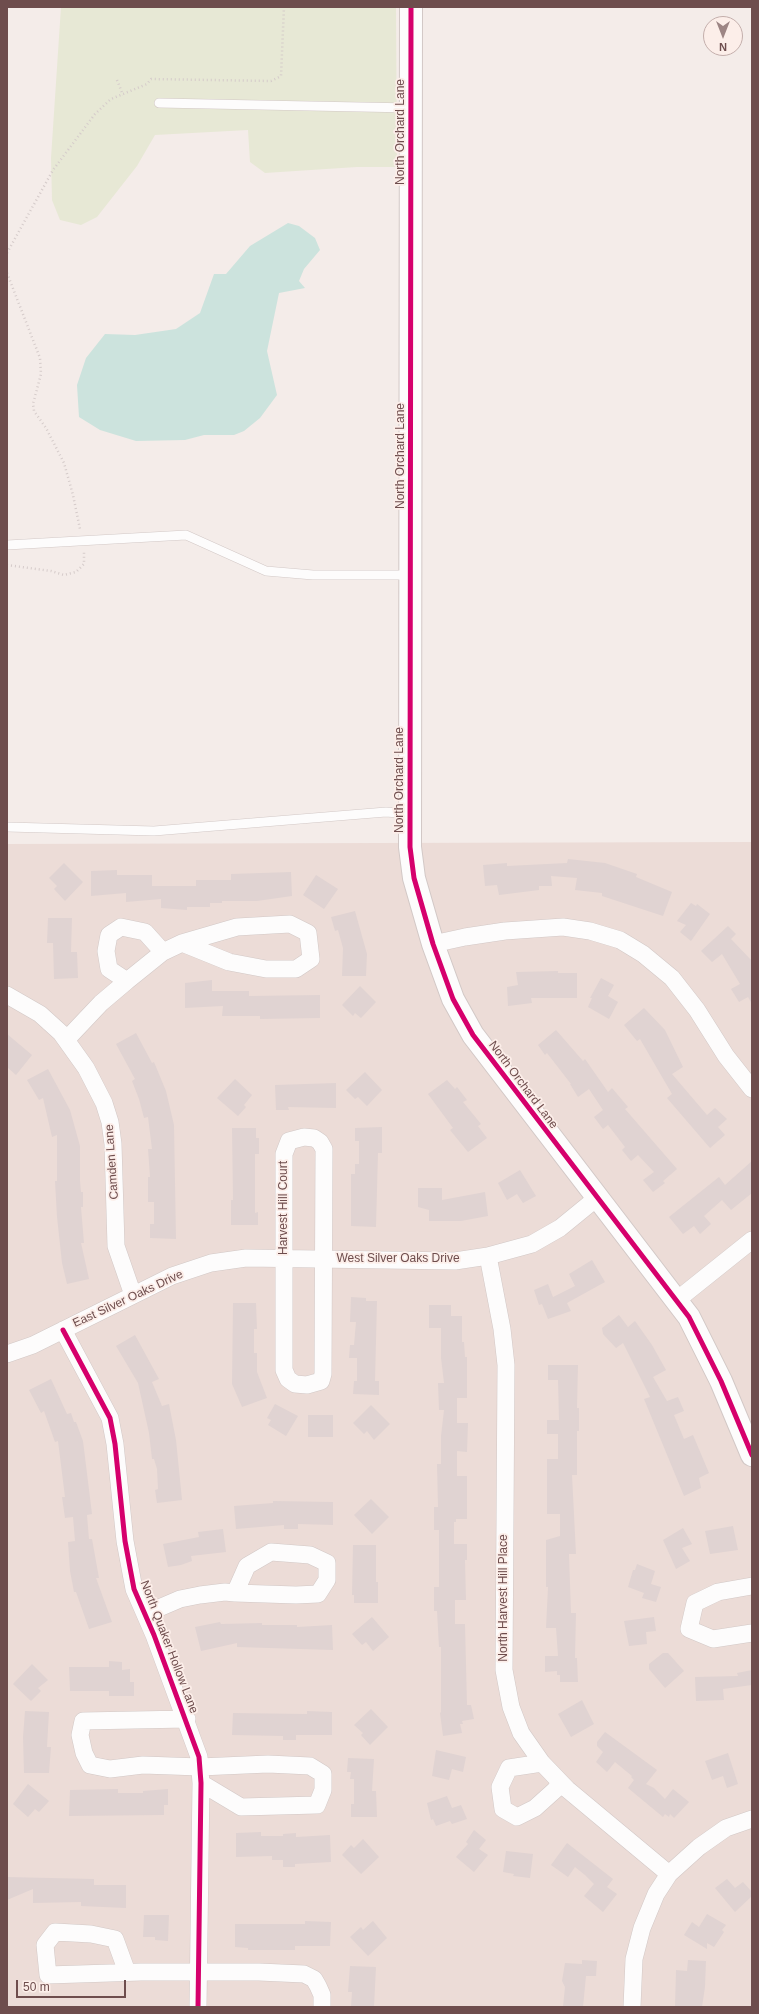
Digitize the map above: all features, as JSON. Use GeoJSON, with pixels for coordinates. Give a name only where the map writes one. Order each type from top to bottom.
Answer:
{"type":"FeatureCollection","features":[{"type":"Feature","properties":{"kind":"street","name":"North Orchard Lane"},"geometry":{"type":"LineString","coordinates":[[411,7],[410,847],[414,878],[433,944],[453,998],[473,1035],[689,1317],[721,1381],[752,1453]]}},
{"type":"Feature","properties":{"kind":"street"},"geometry":{"type":"LineString","coordinates":[[66,1040],[101,1003],[127,981],[162,952],[182,943],[237,926],[290,924],[308,933],[311,958],[296,969],[266,969],[229,962],[182,943]]}},
{"type":"Feature","properties":{"kind":"street"},"geometry":{"type":"LineString","coordinates":[[127,981],[109,968],[106,951],[109,935],[121,926],[145,932],[162,952]]}},
{"type":"Feature","properties":{"kind":"street"},"geometry":{"type":"LineString","coordinates":[[433,944],[466,936],[563,926],[590,931],[620,940],[643,954],[672,978],[697,1010],[726,1056],[752,1089]]}},
{"type":"Feature","properties":{"kind":"street","name":"Camden Lane"},"geometry":{"type":"LineString","coordinates":[[7,995],[40,1014],[66,1040],[86,1068],[104,1103],[110,1122],[113,1144],[116,1246],[133,1295]]}},
{"type":"Feature","properties":{"kind":"street","name":"Harvest Hill Court"},"geometry":{"type":"LineString","coordinates":[[304,1137],[314,1138],[320,1142],[324,1149],[324,1374],[321,1381],[307,1385],[295,1384],[288,1379],[284,1370],[284,1258],[284,1154],[290,1141],[304,1137]]}},
{"type":"Feature","properties":{"kind":"street","name":"West Silver Oaks Drive"},"geometry":{"type":"LineString","coordinates":[[324,1259],[455,1261],[488,1256],[532,1244],[560,1228],[598,1197]]}},
{"type":"Feature","properties":{"kind":"street"},"geometry":{"type":"LineString","coordinates":[[677,1300],[752,1240]]}},
{"type":"Feature","properties":{"kind":"street","name":"North Harvest Hill Place"},"geometry":{"type":"LineString","coordinates":[[488,1256],[502,1329],[506,1365],[504,1670],[511,1707],[521,1733],[542,1763],[560,1783],[670,1874]]}},
{"type":"Feature","properties":{"kind":"street","name":"East Silver Oaks Drive"},"geometry":{"type":"LineString","coordinates":[[7,1354],[33,1345],[172,1276],[211,1263],[246,1258],[324,1259]]}},
{"type":"Feature","properties":{"kind":"street","name":"North Quaker Hollow Lane"},"geometry":{"type":"LineString","coordinates":[[63,1330],[102,1400],[110,1418],[115,1444],[125,1541],[134,1589],[187,1719],[199,1757],[201,1775],[198,2007]]}},
{"type":"Feature","properties":{"kind":"street"},"geometry":{"type":"LineString","coordinates":[[145,1614],[180,1599],[200,1595],[235,1593],[296,1595],[318,1594],[327,1580],[327,1563],[310,1555],[271,1552],[247,1566],[235,1593]]}},
{"type":"Feature","properties":{"kind":"street"},"geometry":{"type":"LineString","coordinates":[[747,1634],[713,1639],[689,1629],[695,1603],[718,1592],[752,1586]]}},
{"type":"Feature","properties":{"kind":"street"},"geometry":{"type":"LineString","coordinates":[[187,1719],[83,1721],[80,1735],[84,1753],[90,1765],[110,1769],[143,1764],[201,1775],[268,1764],[310,1766],[323,1774],[323,1790],[317,1805],[295,1807],[241,1807],[201,1775]]}},
{"type":"Feature","properties":{"kind":"street"},"geometry":{"type":"LineString","coordinates":[[542,1763],[509,1768],[500,1787],[503,1809],[517,1817],[535,1808],[555,1790],[560,1783]]}},
{"type":"Feature","properties":{"kind":"street"},"geometry":{"type":"LineString","coordinates":[[632,2007],[634,1959],[642,1928],[656,1894],[670,1874],[699,1846],[726,1828],[752,1819]]}},
{"type":"Feature","properties":{"kind":"street"},"geometry":{"type":"LineString","coordinates":[[127,1972],[115,1939],[91,1934],[55,1932],[45,1945],[48,1975],[127,1972],[259,1972],[304,1974],[314,1980],[318,1986],[322,1995],[322,2007]]}},
{"type":"Feature","properties":{"kind":"lane"},"geometry":{"type":"LineString","coordinates":[[159,103],[411,108]]}},
{"type":"Feature","properties":{"kind":"lane"},"geometry":{"type":"LineString","coordinates":[[7,545],[186,535],[266,571],[313,575],[411,575]]}},
{"type":"Feature","properties":{"kind":"lane"},"geometry":{"type":"LineString","coordinates":[[7,827],[154,831],[386,812],[410,814]]}},
{"type":"Feature","properties":{"kind":"path"},"geometry":{"type":"LineString","coordinates":[[7,253],[42,190],[71,144],[95,114],[111,99],[147,84],[151,79],[271,80],[281,76],[284,7]]}},
{"type":"Feature","properties":{"kind":"path"},"geometry":{"type":"LineString","coordinates":[[117,80],[123,95]]}},
{"type":"Feature","properties":{"kind":"path"},"geometry":{"type":"LineString","coordinates":[[7,273],[40,358],[41,374],[32,404],[34,411],[46,428],[64,463],[83,541],[84,564],[76,572],[64,575],[51,571],[7,565]]}},
{"type":"Feature","properties":{"kind":"shaded area"},"geometry":{"type":"Polygon","coordinates":[[[752,842],[752,2007],[7,2007],[7,844],[752,842]]]}},
{"type":"Feature","properties":{"kind":"green space"},"geometry":{"type":"Polygon","coordinates":[[[61,7],[396,7],[397,167],[357,167],[265,173],[250,162],[248,130],[155,135],[137,166],[97,217],[81,225],[60,220],[52,200],[51,158],[61,7]]]}},
{"type":"Feature","properties":{"kind":"water"},"geometry":{"type":"Polygon","coordinates":[[[288,223],[299,226],[315,238],[320,250],[304,269],[299,281],[305,288],[279,293],[267,351],[277,395],[260,418],[244,431],[234,435],[204,435],[185,440],[136,441],[100,430],[79,417],[77,385],[86,358],[105,334],[135,335],[176,329],[200,313],[214,274],[226,274],[250,246],[288,223]]]}},
{"type":"Feature","properties":{"kind":"building"},"geometry":{"type":"Polygon","coordinates":[[[568,859],[605,863],[637,874],[636,877],[672,892],[663,916],[602,896],[602,893],[575,890],[577,878],[551,876],[552,886],[539,886],[539,890],[499,895],[497,885],[485,886],[483,865],[507,863],[507,866],[567,863],[568,859]]]}},
{"type":"Feature","properties":{"kind":"building"},"geometry":{"type":"Polygon","coordinates":[[[64,863],[83,882],[65,901],[54,889],[57,886],[49,878],[64,863]]]}},
{"type":"Feature","properties":{"kind":"building"},"geometry":{"type":"Polygon","coordinates":[[[117,870],[117,875],[152,875],[152,886],[196,886],[196,880],[231,880],[231,874],[291,872],[292,896],[257,901],[222,901],[222,903],[210,903],[210,907],[187,907],[187,910],[161,908],[161,899],[126,902],[126,893],[91,896],[91,871],[117,870]]]}},
{"type":"Feature","properties":{"kind":"building"},"geometry":{"type":"Polygon","coordinates":[[[316,875],[338,889],[324,909],[303,895],[316,875]]]}},
{"type":"Feature","properties":{"kind":"building"},"geometry":{"type":"Polygon","coordinates":[[[691,903],[696,906],[697,904],[710,914],[691,941],[680,932],[686,925],[677,921],[691,903]]]}},
{"type":"Feature","properties":{"kind":"building"},"geometry":{"type":"Polygon","coordinates":[[[355,911],[367,954],[366,976],[342,976],[343,948],[338,930],[335,931],[331,917],[355,911]]]}},
{"type":"Feature","properties":{"kind":"building"},"geometry":{"type":"Polygon","coordinates":[[[48,918],[72,918],[71,952],[77,952],[78,978],[54,979],[53,943],[47,943],[48,918]]]}},
{"type":"Feature","properties":{"kind":"building"},"geometry":{"type":"Polygon","coordinates":[[[728,926],[736,934],[731,939],[752,961],[752,1004],[748,997],[739,1002],[731,989],[740,984],[722,954],[712,962],[701,951],[728,926]]]}},
{"type":"Feature","properties":{"kind":"building"},"geometry":{"type":"Polygon","coordinates":[[[558,971],[558,973],[577,973],[577,998],[531,998],[532,1003],[508,1006],[507,987],[518,985],[516,972],[558,971]]]}},
{"type":"Feature","properties":{"kind":"building"},"geometry":{"type":"Polygon","coordinates":[[[601,978],[614,985],[608,996],[618,1002],[609,1019],[588,1007],[592,998],[590,998],[601,978]]]}},
{"type":"Feature","properties":{"kind":"building"},"geometry":{"type":"Polygon","coordinates":[[[212,980],[212,991],[249,991],[249,996],[320,995],[320,1018],[260,1019],[260,1016],[222,1016],[223,1006],[185,1008],[185,983],[212,980]]]}},
{"type":"Feature","properties":{"kind":"building"},"geometry":{"type":"Polygon","coordinates":[[[360,986],[376,1002],[361,1018],[355,1013],[353,1016],[342,1005],[360,986]]]}},
{"type":"Feature","properties":{"kind":"building"},"geometry":{"type":"Polygon","coordinates":[[[644,1008],[665,1030],[683,1067],[672,1074],[707,1115],[715,1108],[727,1119],[718,1127],[725,1135],[710,1148],[667,1098],[672,1094],[640,1039],[637,1041],[624,1025],[644,1008]]]}},
{"type":"Feature","properties":{"kind":"building"},"geometry":{"type":"Polygon","coordinates":[[[556,1030],[583,1061],[585,1059],[608,1092],[612,1088],[628,1107],[625,1109],[677,1169],[663,1181],[665,1183],[653,1192],[643,1180],[654,1172],[638,1155],[631,1161],[622,1150],[625,1147],[608,1125],[603,1129],[594,1117],[603,1110],[589,1089],[578,1097],[571,1084],[547,1053],[545,1055],[538,1045],[556,1030]]]}},
{"type":"Feature","properties":{"kind":"building"},"geometry":{"type":"Polygon","coordinates":[[[136,1033],[152,1063],[154,1062],[166,1091],[174,1125],[176,1239],[150,1238],[150,1224],[154,1224],[154,1202],[148,1202],[148,1177],[150,1177],[148,1149],[152,1149],[148,1117],[144,1118],[132,1081],[135,1079],[116,1044],[136,1033]]]}},
{"type":"Feature","properties":{"kind":"building"},"geometry":{"type":"Polygon","coordinates":[[[7,1034],[32,1055],[16,1075],[7,1067],[7,1034]]]}},
{"type":"Feature","properties":{"kind":"building"},"geometry":{"type":"Polygon","coordinates":[[[48,1069],[70,1110],[80,1146],[80,1181],[81,1192],[83,1192],[83,1207],[81,1207],[84,1243],[81,1243],[89,1279],[67,1284],[62,1263],[57,1217],[55,1181],[57,1181],[57,1135],[52,1137],[43,1098],[39,1100],[27,1080],[48,1069]]]}},
{"type":"Feature","properties":{"kind":"building"},"geometry":{"type":"Polygon","coordinates":[[[365,1072],[382,1090],[367,1106],[358,1097],[355,1099],[346,1090],[365,1072]]]}},
{"type":"Feature","properties":{"kind":"building"},"geometry":{"type":"Polygon","coordinates":[[[235,1079],[252,1095],[244,1105],[246,1107],[238,1116],[217,1098],[235,1079]]]}},
{"type":"Feature","properties":{"kind":"building"},"geometry":{"type":"Polygon","coordinates":[[[447,1080],[455,1089],[457,1087],[467,1100],[463,1102],[481,1124],[478,1126],[487,1138],[468,1152],[450,1130],[453,1128],[428,1094],[447,1080]]]}},
{"type":"Feature","properties":{"kind":"building"},"geometry":{"type":"Polygon","coordinates":[[[336,1083],[336,1108],[288,1107],[289,1110],[276,1110],[275,1085],[336,1083]]]}},
{"type":"Feature","properties":{"kind":"building"},"geometry":{"type":"Polygon","coordinates":[[[382,1127],[382,1153],[378,1153],[376,1227],[351,1226],[351,1174],[355,1174],[355,1164],[359,1164],[359,1141],[355,1141],[355,1128],[382,1127]]]}},
{"type":"Feature","properties":{"kind":"building"},"geometry":{"type":"Polygon","coordinates":[[[232,1128],[256,1128],[256,1138],[259,1138],[259,1154],[255,1154],[255,1213],[258,1212],[258,1225],[231,1225],[231,1200],[233,1200],[232,1128]]]}},
{"type":"Feature","properties":{"kind":"building"},"geometry":{"type":"Polygon","coordinates":[[[752,1161],[752,1193],[731,1210],[722,1200],[704,1216],[711,1224],[700,1234],[694,1226],[683,1234],[669,1217],[719,1177],[725,1185],[752,1161]]]}},
{"type":"Feature","properties":{"kind":"building"},"geometry":{"type":"Polygon","coordinates":[[[520,1170],[536,1196],[523,1203],[517,1194],[507,1200],[498,1183],[520,1170]]]}},
{"type":"Feature","properties":{"kind":"building"},"geometry":{"type":"Polygon","coordinates":[[[418,1188],[442,1188],[442,1200],[485,1192],[488,1216],[461,1221],[429,1221],[429,1210],[418,1207],[418,1188]]]}},
{"type":"Feature","properties":{"kind":"building"},"geometry":{"type":"Polygon","coordinates":[[[592,1260],[605,1282],[567,1303],[571,1311],[548,1319],[542,1304],[539,1305],[534,1290],[548,1284],[553,1297],[575,1286],[569,1274],[592,1260]]]}},
{"type":"Feature","properties":{"kind":"building"},"geometry":{"type":"Polygon","coordinates":[[[351,1297],[366,1298],[366,1301],[377,1301],[375,1381],[379,1381],[379,1395],[353,1394],[354,1381],[357,1381],[357,1358],[349,1358],[350,1345],[354,1345],[356,1322],[350,1322],[351,1297]]]}},
{"type":"Feature","properties":{"kind":"building"},"geometry":{"type":"Polygon","coordinates":[[[233,1303],[256,1303],[257,1329],[254,1329],[254,1353],[257,1353],[257,1372],[267,1398],[242,1407],[232,1384],[233,1303]]]}},
{"type":"Feature","properties":{"kind":"building"},"geometry":{"type":"Polygon","coordinates":[[[429,1305],[451,1305],[451,1316],[462,1316],[462,1342],[464,1342],[465,1357],[467,1357],[467,1398],[457,1398],[457,1423],[468,1423],[467,1452],[457,1451],[457,1476],[467,1476],[467,1519],[456,1519],[456,1522],[454,1522],[454,1544],[467,1544],[467,1560],[465,1560],[466,1600],[455,1600],[455,1624],[465,1624],[467,1705],[471,1705],[474,1719],[462,1721],[463,1724],[460,1724],[462,1733],[443,1736],[440,1713],[441,1647],[439,1647],[437,1611],[434,1611],[434,1587],[439,1587],[439,1530],[434,1530],[434,1507],[438,1507],[437,1464],[441,1464],[441,1436],[444,1410],[439,1410],[438,1383],[444,1383],[441,1358],[441,1328],[429,1328],[429,1305]]]}},
{"type":"Feature","properties":{"kind":"building"},"geometry":{"type":"Polygon","coordinates":[[[619,1315],[628,1327],[635,1321],[652,1345],[666,1370],[653,1377],[667,1401],[678,1397],[684,1411],[674,1415],[684,1439],[693,1435],[709,1473],[699,1478],[701,1488],[684,1496],[644,1399],[650,1397],[623,1343],[616,1348],[603,1334],[602,1328],[619,1315]]]}},
{"type":"Feature","properties":{"kind":"building"},"geometry":{"type":"Polygon","coordinates":[[[135,1335],[159,1379],[152,1382],[162,1406],[169,1404],[176,1440],[182,1500],[157,1503],[155,1490],[158,1489],[157,1469],[154,1459],[152,1459],[149,1433],[138,1383],[116,1346],[135,1335]]]}},
{"type":"Feature","properties":{"kind":"building"},"geometry":{"type":"Polygon","coordinates":[[[548,1365],[578,1365],[577,1408],[579,1408],[579,1431],[577,1431],[577,1475],[572,1475],[576,1554],[569,1554],[571,1613],[576,1613],[575,1658],[577,1658],[578,1682],[560,1682],[560,1675],[557,1675],[557,1671],[545,1672],[545,1656],[558,1656],[556,1628],[546,1628],[548,1587],[546,1587],[546,1540],[560,1536],[560,1514],[547,1514],[547,1459],[558,1459],[558,1434],[547,1434],[547,1420],[559,1420],[558,1380],[548,1380],[548,1365]]]}},
{"type":"Feature","properties":{"kind":"building"},"geometry":{"type":"Polygon","coordinates":[[[51,1379],[67,1414],[71,1413],[74,1422],[76,1422],[83,1441],[92,1514],[87,1515],[89,1539],[92,1539],[99,1578],[96,1578],[112,1622],[89,1629],[76,1592],[74,1592],[70,1571],[68,1542],[75,1541],[73,1517],[65,1518],[62,1497],[65,1497],[58,1441],[55,1442],[44,1411],[41,1413],[29,1390],[51,1379]]]}},
{"type":"Feature","properties":{"kind":"building"},"geometry":{"type":"Polygon","coordinates":[[[275,1404],[298,1416],[286,1436],[268,1425],[271,1420],[267,1418],[275,1404]]]}},
{"type":"Feature","properties":{"kind":"building"},"geometry":{"type":"Polygon","coordinates":[[[371,1405],[390,1424],[374,1440],[367,1431],[364,1434],[353,1423],[371,1405]]]}},
{"type":"Feature","properties":{"kind":"building"},"geometry":{"type":"Polygon","coordinates":[[[308,1415],[333,1415],[333,1437],[308,1437],[308,1415]]]}},
{"type":"Feature","properties":{"kind":"building"},"geometry":{"type":"Polygon","coordinates":[[[371,1499],[389,1517],[372,1534],[354,1515],[371,1499]]]}},
{"type":"Feature","properties":{"kind":"building"},"geometry":{"type":"Polygon","coordinates":[[[273,1501],[333,1502],[333,1525],[298,1524],[298,1529],[284,1529],[284,1525],[236,1529],[234,1506],[273,1503],[273,1501]]]}},
{"type":"Feature","properties":{"kind":"building"},"geometry":{"type":"Polygon","coordinates":[[[733,1526],[738,1550],[710,1554],[705,1531],[733,1526]]]}},
{"type":"Feature","properties":{"kind":"building"},"geometry":{"type":"Polygon","coordinates":[[[683,1528],[692,1544],[682,1548],[690,1561],[676,1569],[663,1540],[683,1528]]]}},
{"type":"Feature","properties":{"kind":"building"},"geometry":{"type":"Polygon","coordinates":[[[223,1529],[226,1552],[191,1556],[192,1561],[181,1565],[168,1567],[163,1544],[199,1537],[198,1532],[223,1529]]]}},
{"type":"Feature","properties":{"kind":"building"},"geometry":{"type":"Polygon","coordinates":[[[353,1545],[376,1545],[376,1582],[378,1582],[378,1603],[354,1603],[354,1595],[352,1595],[353,1545]]]}},
{"type":"Feature","properties":{"kind":"building"},"geometry":{"type":"Polygon","coordinates":[[[637,1564],[655,1571],[651,1584],[661,1587],[656,1602],[642,1598],[644,1593],[628,1587],[633,1570],[635,1570],[637,1564]]]}},
{"type":"Feature","properties":{"kind":"building"},"geometry":{"type":"Polygon","coordinates":[[[372,1617],[389,1637],[373,1651],[366,1642],[362,1645],[352,1634],[372,1617]]]}},
{"type":"Feature","properties":{"kind":"building"},"geometry":{"type":"Polygon","coordinates":[[[654,1617],[656,1631],[646,1632],[647,1644],[629,1646],[624,1621],[654,1617]]]}},
{"type":"Feature","properties":{"kind":"building"},"geometry":{"type":"Polygon","coordinates":[[[220,1622],[221,1624],[262,1623],[262,1625],[297,1625],[297,1627],[332,1625],[333,1650],[237,1647],[237,1643],[201,1651],[195,1627],[220,1622]]]}},
{"type":"Feature","properties":{"kind":"building"},"geometry":{"type":"Polygon","coordinates":[[[663,1653],[668,1653],[684,1671],[665,1688],[649,1669],[649,1664],[663,1653]]]}},
{"type":"Feature","properties":{"kind":"building"},"geometry":{"type":"Polygon","coordinates":[[[109,1661],[122,1662],[122,1670],[130,1669],[130,1682],[134,1682],[134,1696],[109,1696],[109,1691],[70,1691],[69,1667],[109,1667],[109,1661]]]}},
{"type":"Feature","properties":{"kind":"building"},"geometry":{"type":"Polygon","coordinates":[[[32,1664],[48,1680],[38,1688],[41,1691],[31,1701],[13,1684],[32,1664]]]}},
{"type":"Feature","properties":{"kind":"building"},"geometry":{"type":"Polygon","coordinates":[[[752,1670],[752,1685],[723,1689],[724,1700],[696,1701],[695,1677],[738,1676],[737,1673],[752,1670]]]}},
{"type":"Feature","properties":{"kind":"building"},"geometry":{"type":"Polygon","coordinates":[[[582,1700],[594,1724],[571,1737],[558,1714],[582,1700]]]}},
{"type":"Feature","properties":{"kind":"building"},"geometry":{"type":"Polygon","coordinates":[[[371,1709],[388,1727],[370,1745],[361,1735],[363,1733],[354,1725],[371,1709]]]}},
{"type":"Feature","properties":{"kind":"building"},"geometry":{"type":"Polygon","coordinates":[[[25,1711],[49,1712],[47,1747],[51,1747],[49,1773],[24,1773],[23,1737],[25,1711]]]}},
{"type":"Feature","properties":{"kind":"building"},"geometry":{"type":"Polygon","coordinates":[[[307,1711],[332,1712],[332,1735],[296,1735],[296,1740],[283,1740],[283,1736],[232,1735],[233,1713],[307,1714],[307,1711]]]}},
{"type":"Feature","properties":{"kind":"building"},"geometry":{"type":"Polygon","coordinates":[[[605,1732],[657,1770],[646,1784],[654,1788],[665,1799],[673,1789],[689,1802],[674,1818],[670,1814],[669,1817],[665,1814],[663,1817],[628,1788],[634,1780],[631,1777],[632,1776],[615,1762],[607,1772],[596,1762],[603,1752],[597,1746],[597,1742],[605,1732]]]}},
{"type":"Feature","properties":{"kind":"building"},"geometry":{"type":"Polygon","coordinates":[[[436,1750],[466,1757],[463,1772],[452,1769],[449,1780],[432,1776],[436,1750]]]}},
{"type":"Feature","properties":{"kind":"building"},"geometry":{"type":"Polygon","coordinates":[[[728,1753],[738,1784],[727,1788],[723,1776],[712,1780],[705,1761],[728,1753]]]}},
{"type":"Feature","properties":{"kind":"building"},"geometry":{"type":"Polygon","coordinates":[[[348,1758],[374,1759],[372,1791],[376,1791],[377,1817],[351,1817],[351,1804],[354,1804],[354,1779],[350,1779],[351,1772],[347,1772],[348,1758]]]}},
{"type":"Feature","properties":{"kind":"building"},"geometry":{"type":"Polygon","coordinates":[[[28,1784],[49,1801],[39,1812],[35,1809],[28,1817],[13,1804],[28,1784]]]}},
{"type":"Feature","properties":{"kind":"building"},"geometry":{"type":"Polygon","coordinates":[[[118,1789],[118,1793],[143,1793],[143,1791],[168,1789],[168,1805],[164,1805],[164,1815],[69,1816],[70,1790],[118,1789]]]}},
{"type":"Feature","properties":{"kind":"building"},"geometry":{"type":"Polygon","coordinates":[[[447,1796],[452,1808],[461,1805],[467,1819],[452,1824],[450,1821],[436,1826],[433,1819],[431,1820],[427,1803],[447,1796]]]}},
{"type":"Feature","properties":{"kind":"building"},"geometry":{"type":"Polygon","coordinates":[[[474,1830],[486,1840],[479,1849],[488,1855],[474,1872],[456,1857],[468,1844],[466,1842],[474,1830]]]}},
{"type":"Feature","properties":{"kind":"building"},"geometry":{"type":"Polygon","coordinates":[[[261,1832],[261,1836],[283,1836],[283,1834],[296,1833],[296,1837],[330,1835],[331,1862],[295,1864],[295,1867],[283,1867],[283,1860],[272,1860],[272,1856],[236,1857],[236,1833],[261,1832]]]}},
{"type":"Feature","properties":{"kind":"building"},"geometry":{"type":"Polygon","coordinates":[[[363,1839],[379,1857],[361,1874],[342,1855],[351,1845],[354,1848],[363,1839]]]}},
{"type":"Feature","properties":{"kind":"building"},"geometry":{"type":"Polygon","coordinates":[[[567,1843],[613,1879],[607,1887],[617,1894],[603,1912],[584,1896],[594,1884],[585,1875],[575,1867],[568,1877],[551,1865],[567,1843]]]}},
{"type":"Feature","properties":{"kind":"building"},"geometry":{"type":"Polygon","coordinates":[[[506,1851],[533,1854],[530,1878],[513,1876],[514,1874],[503,1872],[506,1851]]]}},
{"type":"Feature","properties":{"kind":"building"},"geometry":{"type":"Polygon","coordinates":[[[7,1877],[94,1879],[94,1885],[126,1885],[126,1908],[81,1906],[81,1902],[33,1903],[33,1889],[7,1900],[7,1877]]]}},
{"type":"Feature","properties":{"kind":"building"},"geometry":{"type":"Polygon","coordinates":[[[727,1879],[735,1888],[743,1882],[752,1892],[752,1896],[735,1912],[715,1888],[727,1879]]]}},
{"type":"Feature","properties":{"kind":"building"},"geometry":{"type":"Polygon","coordinates":[[[707,1914],[726,1925],[722,1930],[724,1932],[714,1947],[707,1943],[707,1949],[684,1935],[692,1922],[699,1927],[707,1914]]]}},
{"type":"Feature","properties":{"kind":"building"},"geometry":{"type":"Polygon","coordinates":[[[144,1915],[169,1915],[168,1941],[155,1940],[155,1937],[143,1937],[144,1915]]]}},
{"type":"Feature","properties":{"kind":"building"},"geometry":{"type":"Polygon","coordinates":[[[305,1921],[331,1922],[330,1946],[295,1946],[295,1950],[248,1950],[248,1948],[235,1947],[235,1924],[305,1924],[305,1921]]]}},
{"type":"Feature","properties":{"kind":"building"},"geometry":{"type":"Polygon","coordinates":[[[373,1921],[387,1938],[368,1956],[350,1937],[361,1927],[363,1930],[373,1921]]]}},
{"type":"Feature","properties":{"kind":"building"},"geometry":{"type":"Polygon","coordinates":[[[582,1960],[597,1961],[596,1976],[586,1976],[583,2007],[563,2007],[565,1987],[562,1981],[565,1963],[582,1964],[582,1960]]]}},
{"type":"Feature","properties":{"kind":"building"},"geometry":{"type":"Polygon","coordinates":[[[688,1960],[706,1961],[705,1987],[702,2007],[675,2007],[676,1970],[687,1971],[688,1960]]]}},
{"type":"Feature","properties":{"kind":"building"},"geometry":{"type":"Polygon","coordinates":[[[350,1966],[376,1967],[374,2007],[351,2007],[352,1992],[348,1992],[350,1966]]]}},
{"type":"Feature","properties":{"kind":"cycle path"},"geometry":{"type":"LineString","coordinates":[[411,7],[410,847],[414,878],[433,944],[453,999],[473,1035],[689,1317],[721,1381],[752,1455]]}},
{"type":"Feature","properties":{"kind":"cycle path"},"geometry":{"type":"LineString","coordinates":[[63,1330],[110,1418],[115,1444],[125,1541],[134,1589],[154,1635],[199,1757],[201,1783],[198,2007]]}}]}
